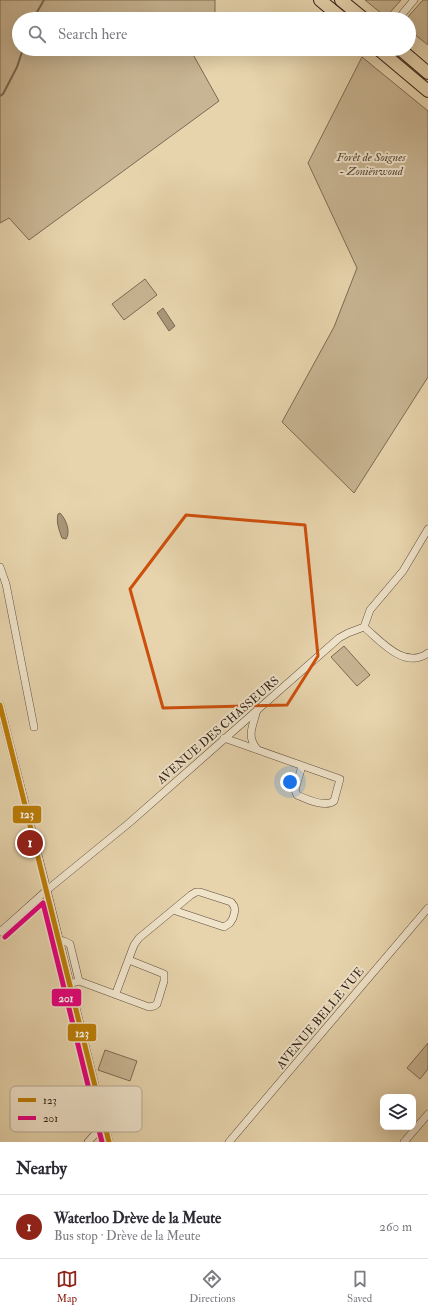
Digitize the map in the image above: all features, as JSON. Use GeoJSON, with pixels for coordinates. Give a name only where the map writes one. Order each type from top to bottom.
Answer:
{"type":"FeatureCollection","features":[{"type":"Feature","properties":{"kind":"highway"},"geometry":{"type":"LineString","coordinates":[[320,0],[335,12]]}},
{"type":"Feature","properties":{"kind":"highway"},"geometry":{"type":"LineString","coordinates":[[341,0],[356,12]]}},
{"type":"Feature","properties":{"kind":"highway"},"geometry":{"type":"LineString","coordinates":[[386,56],[428,91]]}},
{"type":"Feature","properties":{"kind":"highway"},"geometry":{"type":"LineString","coordinates":[[408,56],[428,73]]}},
{"type":"Feature","properties":{"kind":"street"},"geometry":{"type":"LineString","coordinates":[[404,12],[414,0]]}},
{"type":"Feature","properties":{"kind":"street"},"geometry":{"type":"LineString","coordinates":[[428,529],[403,571],[370,610],[364,627],[397,655],[406,658],[422,658],[428,653]]}},
{"type":"Feature","properties":{"kind":"street"},"geometry":{"type":"LineString","coordinates":[[0,567],[6,584],[34,727]]}},
{"type":"Feature","properties":{"kind":"street","name":"AVENUE DES CHASSEURS"},"geometry":{"type":"LineString","coordinates":[[0,932],[47,890],[129,823],[339,638],[364,627]]}},
{"type":"Feature","properties":{"kind":"street"},"geometry":{"type":"LineString","coordinates":[[0,705],[95,1086]]}},
{"type":"Feature","properties":{"kind":"street"},"geometry":{"type":"LineString","coordinates":[[257,710],[250,735],[252,743],[257,749]]}},
{"type":"Feature","properties":{"kind":"street"},"geometry":{"type":"LineString","coordinates":[[224,738],[340,779],[334,801],[325,805],[297,795],[295,790],[302,766]]}},
{"type":"Feature","properties":{"kind":"street"},"geometry":{"type":"LineString","coordinates":[[116,993],[134,945],[139,938],[191,894],[200,892],[231,902],[235,910],[230,923],[224,928],[173,910]]}},
{"type":"Feature","properties":{"kind":"street","name":"AVENUE BELLE VUE"},"geometry":{"type":"LineString","coordinates":[[229,1142],[428,908]]}},
{"type":"Feature","properties":{"kind":"street"},"geometry":{"type":"LineString","coordinates":[[58,940],[70,944],[79,981]]}},
{"type":"Feature","properties":{"kind":"street"},"geometry":{"type":"LineString","coordinates":[[70,984],[79,981],[116,993],[123,998],[150,1007],[154,1006],[157,1004],[164,981],[164,974],[129,960]]}},
{"type":"Feature","properties":{"kind":"street"},"geometry":{"type":"LineString","coordinates":[[404,1142],[428,1114]]}},
{"type":"Feature","properties":{"kind":"street"},"geometry":{"type":"LineString","coordinates":[[88,1142],[97,1132]]}},
{"type":"Feature","properties":{"kind":"street"},"geometry":{"type":"LineString","coordinates":[[106,1132],[108,1142]]}},
{"type":"Feature","properties":{"kind":"highlighted area"},"geometry":{"type":"Polygon","coordinates":[[[186,515],[305,525],[318,656],[287,705],[163,708],[130,589],[186,515]]]}},
{"type":"Feature","properties":{"kind":"green space"},"geometry":{"type":"Polygon","coordinates":[[[0,0],[215,0],[215,12],[12,12],[12,56],[194,56],[219,101],[29,240],[9,218],[0,223],[0,0]]]}},
{"type":"Feature","properties":{"kind":"green space"},"geometry":{"type":"Polygon","coordinates":[[[365,0],[401,0],[390,12],[380,12],[365,0]]]}},
{"type":"Feature","properties":{"kind":"green space"},"geometry":{"type":"Polygon","coordinates":[[[423,0],[428,0],[428,45],[416,36],[416,12],[412,12],[423,0]]]}},
{"type":"Feature","properties":{"kind":"green space","name":"Forêt de Soignes - Zoniënwoud"},"geometry":{"type":"Polygon","coordinates":[[[362,57],[428,111],[428,377],[354,493],[282,422],[334,327],[357,268],[308,163],[362,57]]]}},
{"type":"Feature","properties":{"kind":"green space"},"geometry":{"type":"Polygon","coordinates":[[[145,279],[157,295],[124,320],[112,304],[145,279]]]}},
{"type":"Feature","properties":{"kind":"green space"},"geometry":{"type":"Polygon","coordinates":[[[344,646],[370,675],[357,686],[331,657],[344,646]]]}},
{"type":"Feature","properties":{"kind":"green space"},"geometry":{"type":"Polygon","coordinates":[[[428,1043],[428,1069],[420,1079],[407,1068],[428,1043]]]}},
{"type":"Feature","properties":{"kind":"green space"},"geometry":{"type":"Polygon","coordinates":[[[105,1050],[137,1061],[130,1081],[98,1070],[105,1050]]]}},
{"type":"Feature","properties":{"kind":"shaded area"},"geometry":{"type":"Polygon","coordinates":[[[163,308],[175,326],[169,331],[157,313],[163,308]]]}},
{"type":"Feature","properties":{"kind":"shaded area"},"geometry":{"type":"Polygon","coordinates":[[[60,513],[68,529],[66,539],[62,538],[58,526],[57,517],[60,513]]]}},
{"type":"Feature","properties":{"kind":"waterway"},"geometry":{"type":"LineString","coordinates":[[37,12],[44,0]]}},
{"type":"Feature","properties":{"kind":"waterway"},"geometry":{"type":"LineString","coordinates":[[0,96],[3,94],[17,67],[21,56]]}},
{"type":"Feature","properties":{"kind":"transit line","name":"123"},"geometry":{"type":"LineString","coordinates":[[0,705],[95,1086]]}},
{"type":"Feature","properties":{"kind":"transit line","name":"201"},"geometry":{"type":"LineString","coordinates":[[5,937],[43,903],[88,1086]]}},
{"type":"Feature","properties":{"kind":"transit line","name":"201"},"geometry":{"type":"LineString","coordinates":[[100,1132],[102,1142]]}},
{"type":"Feature","properties":{"kind":"transit line","name":"123"},"geometry":{"type":"LineString","coordinates":[[107,1132],[109,1142]]}},
{"type":"Feature","properties":{"kind":"place","name":"Waterloo Drève de la Meute"},"geometry":{"type":"Point","coordinates":[30,843]}}]}
